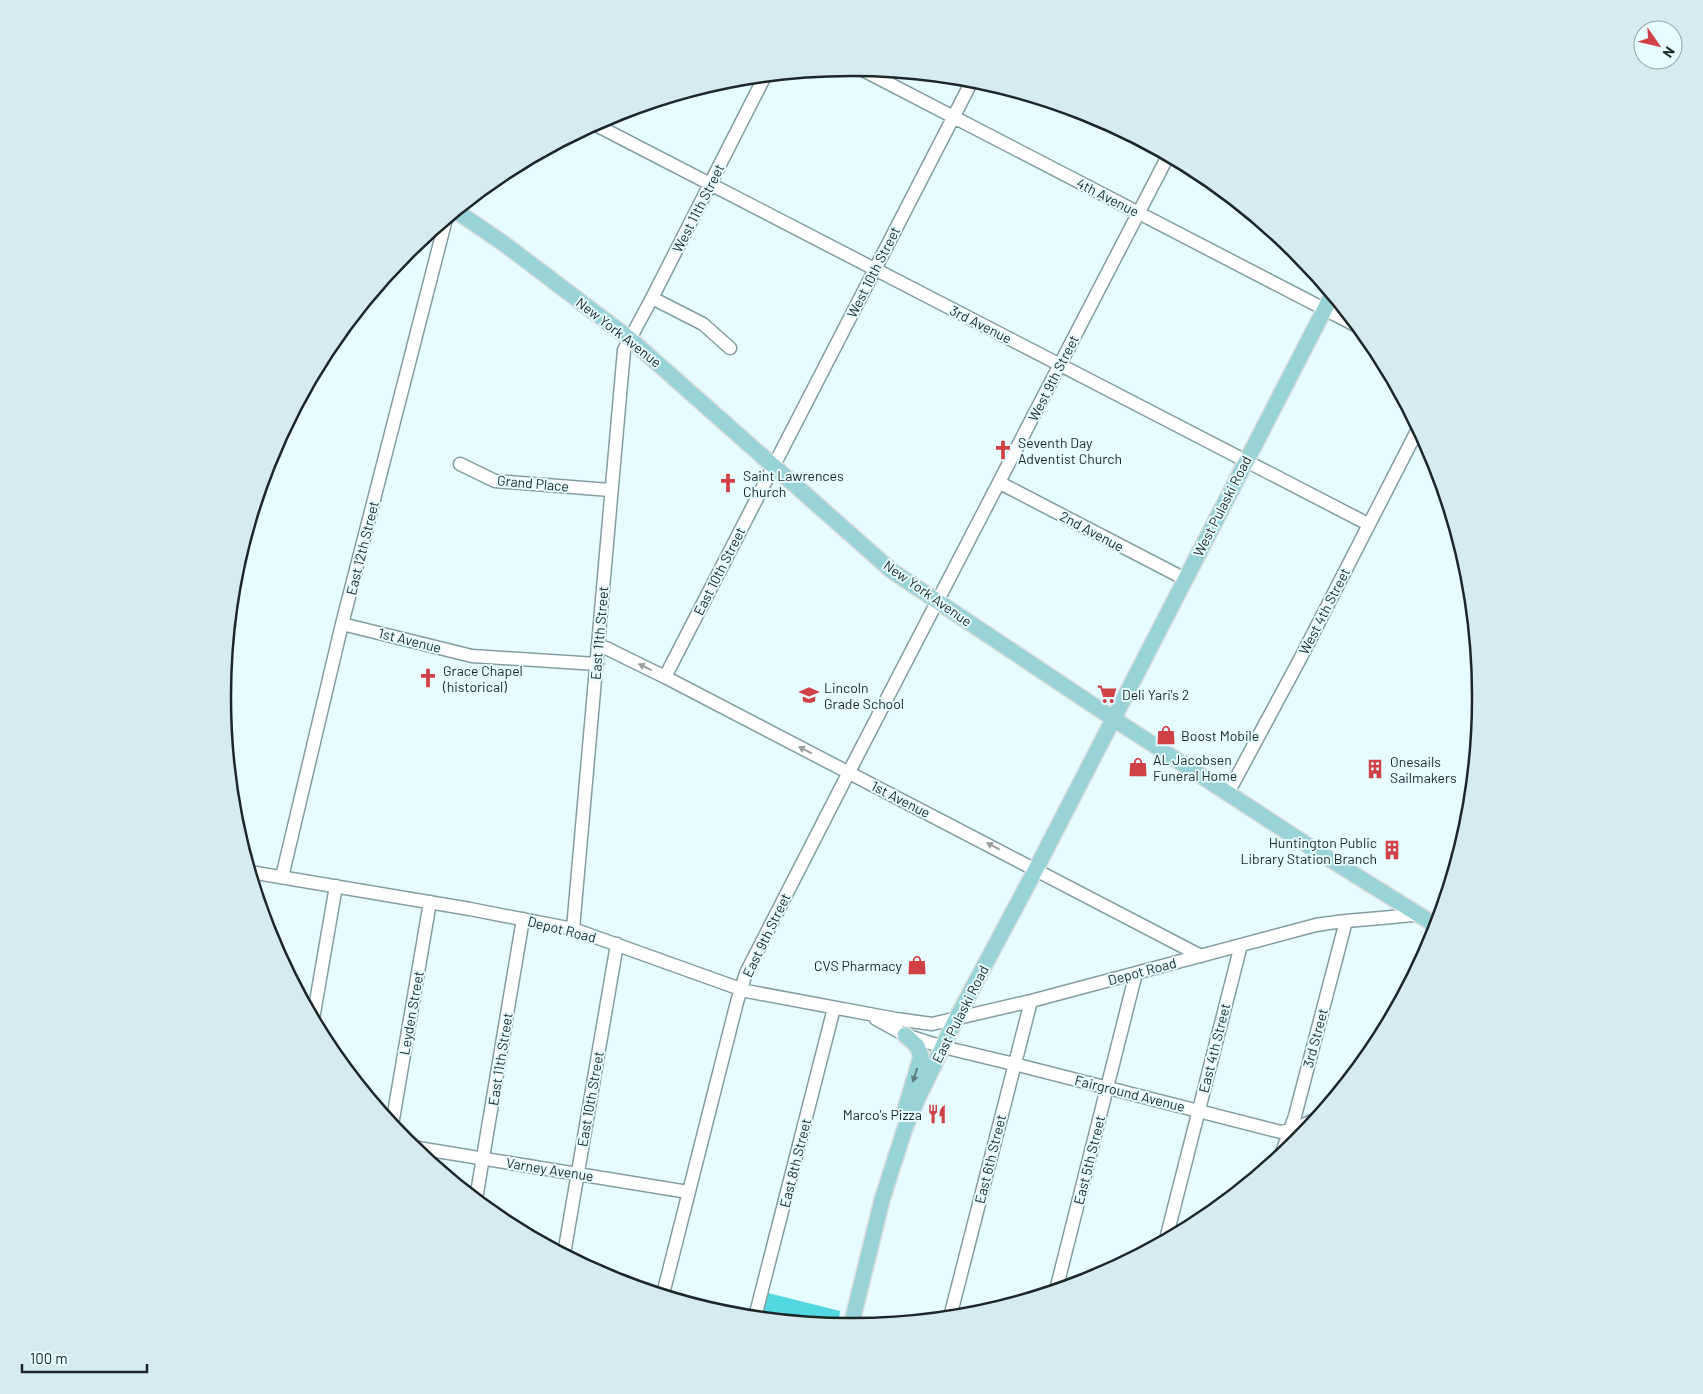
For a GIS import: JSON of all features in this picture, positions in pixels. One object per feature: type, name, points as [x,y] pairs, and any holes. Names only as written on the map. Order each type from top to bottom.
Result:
[{"type":"main road","name":"New York Avenue","points":[[462,215],[503,243],[630,339],[892,571],[1315,850],[1430,922]]},
{"type":"main road","name":"West Pulaski Road","points":[[1113,718],[1329,301]]},
{"type":"main road","name":"East Pulaski Road","points":[[853,1318],[882,1200],[908,1120],[956,1019],[1036,869],[1113,718]]},
{"type":"main road","points":[[905,1035],[917,1046],[921,1056],[905,1108],[908,1120]]},
{"type":"street","name":"4th Avenue","points":[[877,77],[1344,319]]},
{"type":"street","name":"West 11th Street","points":[[630,339],[761,83]]},
{"type":"street","name":"West 10th Street","points":[[773,465],[968,87]]},
{"type":"street","name":"3rd Avenue","points":[[603,129],[1368,524]]},
{"type":"street","name":"West 9th Street","points":[[938,601],[1165,161]]},
{"type":"street","name":"East 12th Street","points":[[282,877],[342,624],[444,229]]},
{"type":"street","points":[[652,298],[703,324],[730,348]]},
{"type":"street","name":"East 11th Street","points":[[573,929],[622,357],[630,339]]},
{"type":"street","name":"West 4th Street","points":[[1228,793],[1300,659],[1414,436]]},
{"type":"street","name":"Grand Place","points":[[460,464],[495,481],[610,490]]},
{"type":"street","name":"East 10th Street","points":[[665,677],[773,465]]},
{"type":"street","name":"2nd Avenue","points":[[1000,483],[1185,579]]},
{"type":"street","name":"East 9th Street","points":[[664,1289],[746,973],[938,601]]},
{"type":"street","name":"1st Avenue","points":[[342,624],[472,656],[597,664]]},
{"type":"street","name":"1st Avenue","points":[[598,648],[606,648],[665,677],[1201,956]]},
{"type":"street","name":"Depot Road","points":[[257,873],[430,902],[573,929],[741,989],[834,1008],[932,1024],[1031,1001],[1316,925],[1418,914]]},
{"type":"street","points":[[315,1008],[336,886]]},
{"type":"street","name":"Leyden Street","points":[[394,1115],[430,902]]},
{"type":"street","name":"East 11th Street","points":[[477,1192],[523,919]]},
{"type":"street","name":"3rd Street","points":[[1285,1140],[1291,1130],[1346,921]]},
{"type":"street","name":"East 10th Street","points":[[565,1248],[616,944]]},
{"type":"street","name":"East 4th Street","points":[[1168,1231],[1241,945]]},
{"type":"street","name":"East 5th Street","points":[[1058,1282],[1136,973]]},
{"type":"street","name":"East 6th Street","points":[[952,1309],[1031,1001]]},
{"type":"street","name":"East 8th Street","points":[[757,1310],[834,1008]]},
{"type":"street","name":"Depot Road","points":[[867,1014],[905,1035],[943,1047]]},
{"type":"street","name":"Fairground Avenue","points":[[943,1047],[1281,1132],[1299,1127]]},
{"type":"street","name":"Varney Avenue","points":[[427,1150],[688,1192]]},
{"type":"shaded area","points":[[768,1293],[840,1311],[839,1317],[764,1311]]},
{"type":"place","name":"Seventh Day Adventist Church","points":[[1003,450]]},
{"type":"place","name":"Saint Lawrences Church","points":[[728,483]]},
{"type":"place","name":"Grace Chapel (historical)","points":[[428,678]]},
{"type":"place","name":"Deli Yari's 2","points":[[1107,694]]},
{"type":"place","name":"Lincoln Grade School","points":[[809,695]]},
{"type":"place","name":"Boost Mobile","points":[[1166,735]]},
{"type":"place","name":"AL Jacobsen Funeral Home","points":[[1138,767]]},
{"type":"place","name":"Onesails Sailmakers","points":[[1375,769]]},
{"type":"place","name":"Huntington Public Library Station Branch","points":[[1392,850]]},
{"type":"place","name":"CVS Pharmacy","points":[[917,965]]},
{"type":"place","name":"Marco's Pizza","points":[[937,1114]]}]
